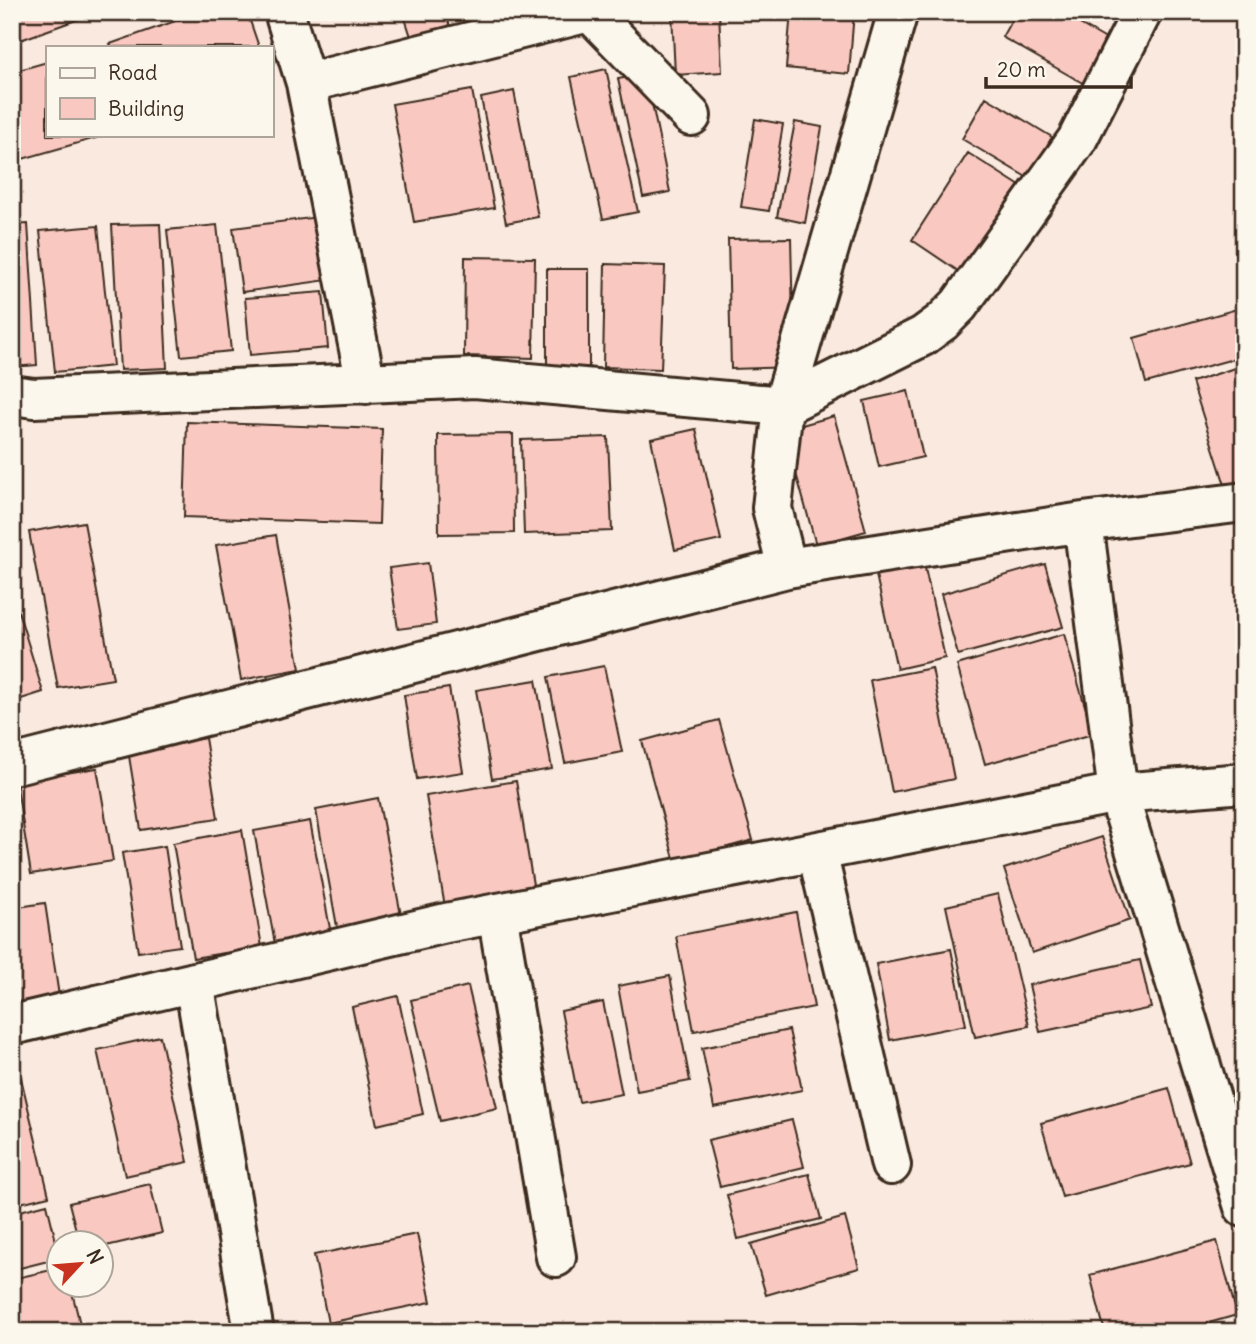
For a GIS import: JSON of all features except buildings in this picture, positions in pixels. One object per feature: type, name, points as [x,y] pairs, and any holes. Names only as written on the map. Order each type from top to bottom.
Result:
[{"type":"street","points":[[284,12],[306,83],[366,384]]},
{"type":"street","points":[[306,83],[590,12],[691,116]]},
{"type":"street","points":[[787,568],[772,508],[783,406],[898,12]]},
{"type":"street","points":[[12,395],[34,398],[475,378],[783,406],[923,336],[959,306],[1077,140],[1142,12]]},
{"type":"street","points":[[12,765],[787,568],[1083,522],[1244,502]]},
{"type":"street","points":[[1083,522],[1118,793],[1244,1207]]},
{"type":"street","points":[[12,1025],[446,923],[1118,793],[1244,783]]},
{"type":"street","points":[[817,852],[891,1165]]},
{"type":"street","points":[[497,914],[556,1257]]},
{"type":"street","points":[[194,982],[254,1332]]}]
